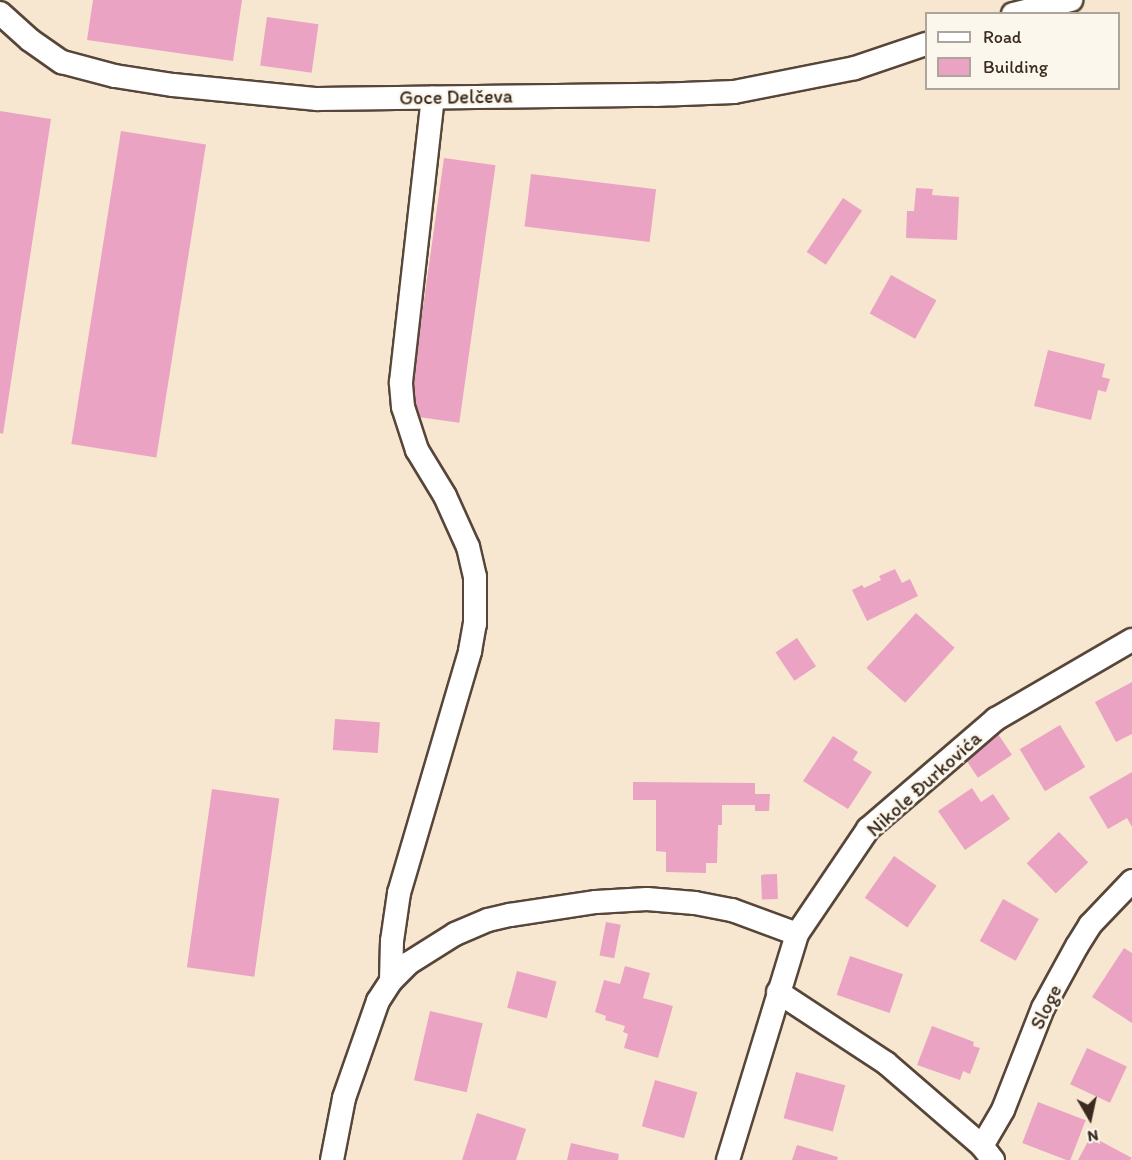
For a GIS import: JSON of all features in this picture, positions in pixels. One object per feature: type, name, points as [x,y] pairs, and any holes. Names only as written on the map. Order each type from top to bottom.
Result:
[{"type":"street","points":[[1021,12],[1071,0]]},
{"type":"street","name":"Goce Delčeva","points":[[0,13],[30,40],[62,62],[115,76],[249,94],[317,99],[655,96],[734,92],[855,68],[925,45]]},
{"type":"street","points":[[391,981],[392,941],[399,893],[470,651],[476,612],[475,576],[468,547],[450,505],[417,450],[403,407],[401,382],[433,98]]},
{"type":"street","name":"Nikole Đurkovića","points":[[728,1160],[797,934],[868,829],[996,719],[1132,640]]},
{"type":"street","name":"Sloge","points":[[987,1153],[1042,1008],[1090,925],[1132,881]]},
{"type":"street","points":[[332,1160],[344,1098],[365,1032],[378,1001],[391,981],[409,963],[430,948],[488,920],[547,908],[647,898],[732,910],[797,934]]},
{"type":"street","points":[[778,992],[886,1063],[987,1153]]},
{"type":"building","points":[[93,0],[242,0],[233,61],[87,40]]},
{"type":"building","points":[[267,17],[318,24],[312,73],[260,66]]},
{"type":"building","points":[[0,111],[51,119],[3,434],[0,433]]},
{"type":"building","points":[[121,131],[206,144],[156,458],[71,444]]},
{"type":"building","points":[[444,158],[495,165],[459,423],[408,415]]},
{"type":"building","points":[[531,174],[656,189],[650,242],[525,227]]},
{"type":"building","points":[[916,188],[933,189],[932,195],[959,197],[957,240],[906,238],[907,211],[914,211]]},
{"type":"building","points":[[843,198],[862,211],[826,265],[807,252]]},
{"type":"building","points":[[891,275],[936,300],[915,339],[870,313]]},
{"type":"building","points":[[1048,350],[1105,364],[1102,377],[1110,379],[1106,392],[1098,390],[1091,420],[1034,406]]},
{"type":"building","points":[[895,569],[902,583],[910,579],[918,596],[867,621],[852,590],[862,585],[864,588],[881,580],[879,576]]},
{"type":"building","points":[[916,613],[955,648],[905,703],[866,668]]},
{"type":"building","points":[[797,638],[816,666],[794,681],[775,653]]},
{"type":"building","points":[[1132,682],[1132,734],[1116,742],[1095,702]]},
{"type":"building","points":[[335,719],[380,722],[378,753],[333,750]]},
{"type":"building","points":[[1060,725],[1085,767],[1045,791],[1020,749]]},
{"type":"building","points":[[998,734],[1012,755],[978,778],[964,757]]},
{"type":"building","points":[[833,736],[858,752],[853,760],[872,772],[848,809],[803,781]]},
{"type":"building","points":[[1132,772],[1132,827],[1127,818],[1108,829],[1089,797]]},
{"type":"building","points":[[633,782],[755,783],[755,794],[770,794],[769,811],[755,811],[755,805],[722,805],[722,825],[718,825],[717,863],[706,863],[706,873],[666,872],[666,852],[656,851],[656,800],[633,800]]},
{"type":"building","points":[[972,788],[981,802],[993,794],[1010,819],[965,850],[938,811]]},
{"type":"building","points":[[212,789],[279,798],[254,977],[187,967]]},
{"type":"building","points":[[1059,832],[1088,862],[1056,893],[1027,863]]},
{"type":"building","points":[[894,856],[937,886],[907,928],[865,898]]},
{"type":"building","points":[[777,874],[778,899],[762,900],[761,875]]},
{"type":"building","points":[[1003,899],[1039,919],[1016,961],[980,941]]},
{"type":"building","points":[[606,922],[621,925],[614,958],[600,955]]},
{"type":"building","points":[[1124,948],[1132,953],[1132,1023],[1092,997]]},
{"type":"building","points":[[850,956],[903,974],[890,1013],[837,995]]},
{"type":"building","points":[[625,966],[650,973],[643,998],[673,1006],[658,1058],[624,1048],[628,1034],[623,1032],[625,1026],[605,1020],[606,1016],[595,1012],[604,980],[620,984]]},
{"type":"building","points":[[517,971],[557,982],[547,1018],[507,1008]]},
{"type":"building","points":[[430,1011],[483,1023],[467,1092],[414,1080]]},
{"type":"building","points":[[932,1026],[974,1042],[973,1046],[980,1048],[970,1074],[963,1071],[960,1080],[917,1065]]},
{"type":"building","points":[[1087,1048],[1127,1067],[1110,1103],[1070,1084]]},
{"type":"building","points":[[796,1072],[845,1085],[833,1132],[784,1118]]},
{"type":"building","points":[[655,1080],[697,1092],[684,1138],[642,1126]]},
{"type":"building","points":[[1038,1102],[1086,1120],[1070,1160],[1022,1143]]},
{"type":"building","points":[[477,1113],[526,1129],[516,1160],[462,1160]]},
{"type":"building","points":[[1091,1136],[1132,1158],[1130,1160],[1078,1160]]},
{"type":"building","points":[[571,1143],[619,1154],[618,1160],[567,1160]]},
{"type":"building","points":[[797,1145],[838,1157],[837,1160],[792,1160]]}]
